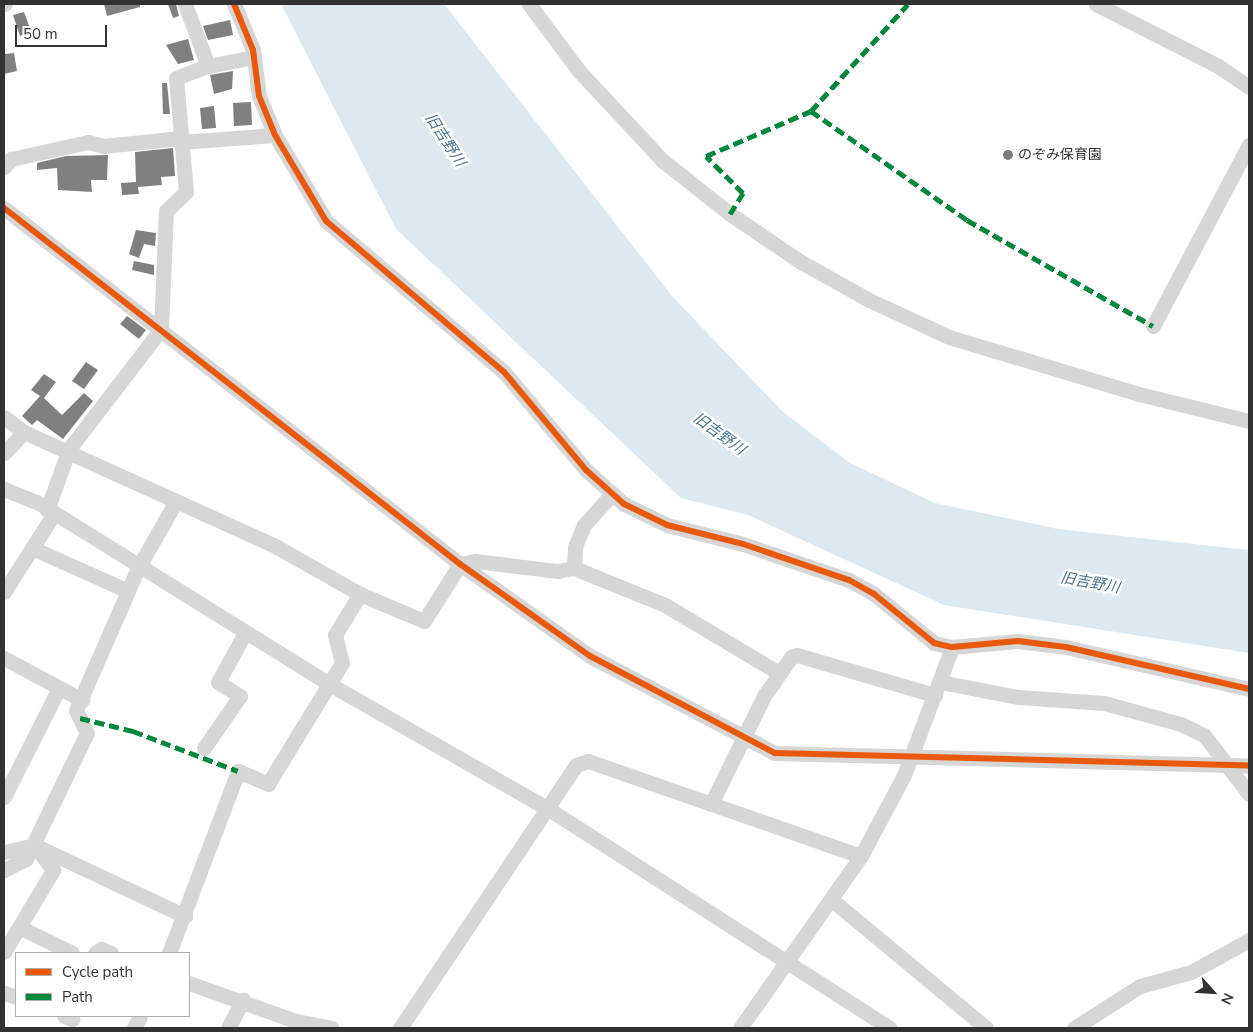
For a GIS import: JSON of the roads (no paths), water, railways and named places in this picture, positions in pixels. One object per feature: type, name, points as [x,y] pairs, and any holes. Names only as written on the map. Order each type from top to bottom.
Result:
[{"type":"street","points":[[185,4],[208,66]]},
{"type":"street","points":[[234,4],[254,57],[259,96],[275,135],[308,197],[338,234],[504,372],[612,494],[667,525],[743,544],[849,580],[874,594],[918,633],[952,646],[1018,641],[1066,647],[1249,689]]},
{"type":"street","points":[[529,4],[579,71],[663,161],[730,214],[801,262],[869,300],[949,337],[1139,394],[1249,422]]},
{"type":"street","points":[[1096,4],[1218,66],[1249,88]]},
{"type":"street","points":[[4,592],[32,548],[50,513],[69,449],[161,329],[166,211],[186,192],[176,78],[208,66],[254,57]]},
{"type":"street","points":[[4,167],[11,159],[88,142],[104,146],[275,135]]},
{"type":"street","points":[[1153,326],[1249,145]]},
{"type":"street","points":[[4,208],[460,564],[590,656],[775,753],[912,754],[1249,765]]},
{"type":"street","points":[[4,417],[24,432],[69,449],[277,547],[360,594],[424,621],[460,564],[476,560],[558,571],[574,568],[665,605],[779,673]]},
{"type":"street","points":[[4,453],[24,432]]},
{"type":"street","points":[[4,489],[50,513],[330,685],[547,808],[890,1028]]},
{"type":"street","points":[[574,568],[575,548],[584,525],[612,494]]},
{"type":"street","points":[[4,870],[26,859],[87,733],[76,710],[138,568],[176,501]]},
{"type":"street","points":[[32,548],[128,590]]},
{"type":"street","points":[[169,952],[185,916],[238,771],[268,784],[342,663],[335,635],[360,594]]},
{"type":"street","points":[[204,748],[240,696],[218,682],[245,633]]},
{"type":"street","points":[[740,1028],[832,900],[860,856],[912,754],[952,646]]},
{"type":"street","points":[[711,804],[779,673],[797,655],[937,689],[1148,713],[1204,735],[1224,764],[1249,794]]},
{"type":"street","points":[[6,664],[82,700]]},
{"type":"street","points":[[4,796],[59,688]]},
{"type":"street","points":[[400,1028],[576,765],[588,761],[860,856]]},
{"type":"street","points":[[4,952],[53,870],[34,844]]},
{"type":"street","points":[[4,852],[34,844],[185,916]]},
{"type":"street","points":[[832,900],[986,1028]]},
{"type":"street","points":[[20,928],[70,952]]},
{"type":"street","points":[[1074,1028],[1140,986],[1191,972],[1249,940]]},
{"type":"street","points":[[97,952],[101,949],[108,952]]},
{"type":"street","points":[[190,983],[243,1000],[294,1025],[331,1028]]},
{"type":"street","points":[[228,1028],[243,1000]]},
{"type":"water","name":"旧吉野川","points":[[281,4],[444,4],[672,296],[783,412],[850,463],[935,503],[1058,529],[1249,550],[1249,653],[944,605],[748,515],[681,498],[396,229]]},
{"type":"place","name":"のぞみ保育園","points":[[1008,155]]}]
